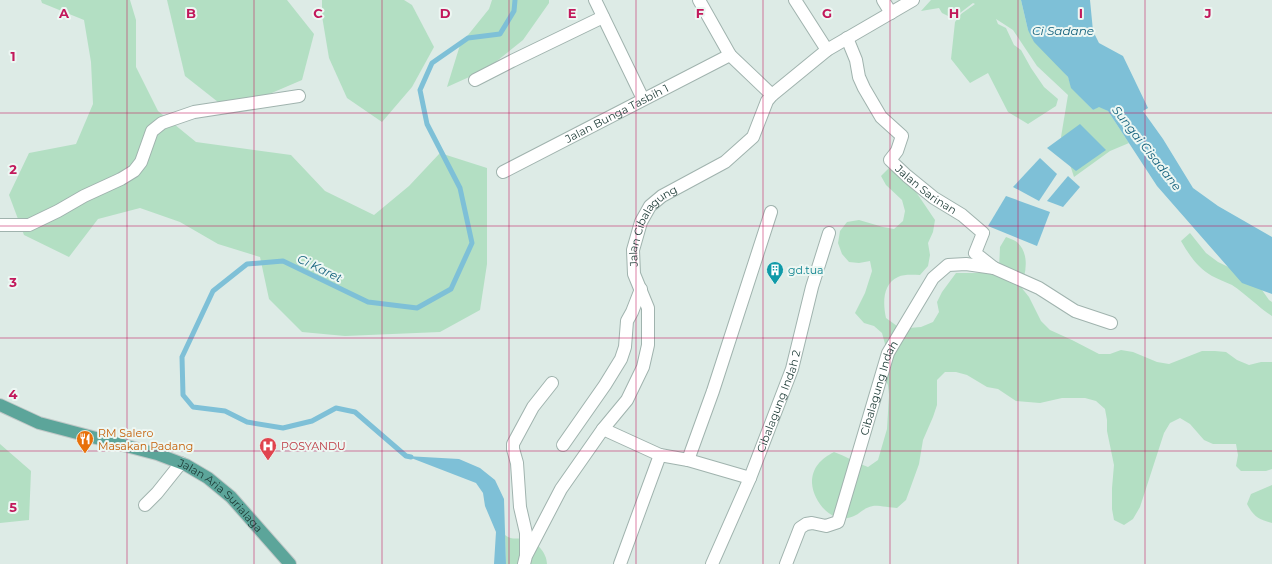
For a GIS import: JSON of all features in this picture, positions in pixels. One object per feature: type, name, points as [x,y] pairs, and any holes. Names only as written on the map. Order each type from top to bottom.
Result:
[{"type":"main road","name":"Jalan Aria Surialaga","points":[[0,405],[39,423],[158,454],[181,463],[219,486],[240,507],[290,564]]},
{"type":"street","points":[[595,0],[643,99]]},
{"type":"street","points":[[699,0],[730,55],[772,95]]},
{"type":"street","points":[[795,0],[827,50]]},
{"type":"street","points":[[883,0],[891,13]]},
{"type":"street","name":"Jalan Cibalagung","points":[[525,560],[561,489],[603,429],[626,400],[643,367],[648,345],[648,308],[634,274],[633,250],[641,222],[650,206],[662,196],[725,162],[753,137],[766,102],[772,95],[827,50],[914,0]]},
{"type":"street","points":[[475,80],[506,63],[603,17]]},
{"type":"street","name":"Jalan Sarinan","points":[[846,38],[856,60],[859,77],[864,88],[881,117],[902,136],[897,151],[890,160],[934,198],[962,215],[983,234],[975,253],[1000,270]]},
{"type":"street","name":"Jalan Bunga Tasbih 1","points":[[503,172],[730,55]]},
{"type":"street","points":[[0,225],[29,226],[134,171],[141,162],[152,131],[162,123],[194,112],[299,96]]},
{"type":"street","points":[[688,460],[713,392],[771,212]]},
{"type":"street","name":"Cibalagung Indah 2","points":[[712,564],[750,478],[792,369],[812,287],[828,234]]},
{"type":"street","name":"Cibalagung Indah","points":[[786,564],[800,528],[806,524],[826,526],[838,522],[888,353],[933,278],[948,265],[966,264],[1000,270],[1039,288],[1075,311],[1111,323]]},
{"type":"street","points":[[563,446],[606,385],[621,359],[625,347],[626,321],[632,312],[641,289]]},
{"type":"street","points":[[525,560],[526,533],[520,507],[518,468],[513,444],[533,407],[552,383]]},
{"type":"street","points":[[603,429],[660,455],[688,460],[750,478]]},
{"type":"street","points":[[620,564],[660,455]]},
{"type":"street","points":[[145,505],[181,463]]},
{"type":"green space","points":[[41,0],[130,0],[136,20],[136,67],[158,111],[196,142],[291,155],[325,191],[374,215],[409,186],[440,153],[487,168],[487,264],[480,310],[440,332],[345,336],[302,332],[269,299],[260,257],[218,244],[180,222],[140,208],[98,219],[69,257],[24,235],[9,195],[29,153],[76,144],[93,104],[91,62],[84,20],[42,3]]},
{"type":"green space","points":[[167,0],[287,0],[314,34],[302,80],[260,98],[218,102],[185,76]]},
{"type":"green space","points":[[322,0],[404,0],[412,5],[434,47],[412,87],[382,122],[347,98],[329,58],[322,16]]},
{"type":"green space","points":[[492,0],[549,0],[549,3],[523,40],[487,69],[447,87],[460,45],[489,9]]},
{"type":"green space","points":[[931,0],[1021,0],[1028,30],[1068,77],[1072,88],[1093,110],[1099,106],[1108,111],[1129,143],[1110,151],[1074,177],[1061,137],[1068,95],[1037,66],[1013,30],[996,19],[998,24],[1006,28],[1014,45],[1021,50],[1044,87],[1058,99],[1056,106],[1028,124],[1008,112],[988,73],[970,83],[951,59],[955,22],[961,14],[975,4],[973,3],[960,13],[950,17],[942,13],[939,8],[921,11]]},
{"type":"green space","points":[[889,168],[914,189],[935,220],[933,232],[928,243],[930,255],[928,266],[920,275],[900,276],[889,284],[886,289],[884,301],[886,318],[897,326],[909,328],[921,327],[933,322],[939,312],[937,302],[942,292],[956,273],[987,273],[999,269],[1000,247],[1006,237],[1009,238],[1017,242],[1024,252],[1026,264],[1021,287],[1029,297],[1041,321],[1050,330],[1099,354],[1110,354],[1121,350],[1133,352],[1157,362],[1169,364],[1202,351],[1215,351],[1226,352],[1237,360],[1249,365],[1261,362],[1272,362],[1272,469],[1266,471],[1241,471],[1236,466],[1238,455],[1236,444],[1213,444],[1204,440],[1190,424],[1180,418],[1170,423],[1164,433],[1140,507],[1133,519],[1124,525],[1114,520],[1112,509],[1112,488],[1114,465],[1107,431],[1105,409],[1096,401],[1085,398],[1062,398],[1040,403],[1016,401],[998,389],[987,387],[967,375],[956,372],[945,372],[937,380],[937,405],[923,440],[919,464],[906,500],[897,508],[873,506],[854,516],[846,518],[839,518],[832,515],[820,504],[813,490],[812,477],[818,464],[834,452],[868,467],[878,460],[887,429],[889,395],[888,385],[884,377],[885,344],[882,333],[874,326],[864,323],[855,313],[865,293],[872,271],[870,261],[859,263],[849,262],[842,254],[838,243],[840,231],[847,222],[859,220],[894,229],[903,221],[905,211],[902,200],[886,185],[881,176]]},
{"type":"green space","points":[[1190,233],[1206,253],[1218,262],[1241,273],[1262,290],[1272,302],[1272,316],[1232,285],[1212,276],[1198,265],[1181,241]]},
{"type":"green space","points":[[0,444],[31,471],[29,520],[0,523]]},
{"type":"green space","points":[[1272,485],[1272,523],[1257,517],[1247,504],[1251,494]]},
{"type":"green space","points":[[505,535],[513,538],[530,540],[541,548],[547,560],[547,564],[506,564]]},
{"type":"water","name":"Ci Sadane","points":[[1021,0],[1090,0],[1093,31],[1099,43],[1123,56],[1148,108],[1143,111],[1163,139],[1193,188],[1218,206],[1272,237],[1272,294],[1242,283],[1157,186],[1108,111],[1099,107],[1093,110],[1071,88],[1068,77],[1034,42],[1028,30]]},
{"type":"water","points":[[1080,124],[1106,150],[1076,171],[1047,148]]},
{"type":"water","points":[[1040,158],[1057,174],[1039,201],[1013,187]]},
{"type":"water","points":[[1068,176],[1080,187],[1063,207],[1047,201]]},
{"type":"water","points":[[1006,196],[1050,212],[1037,246],[988,226]]},
{"type":"water","points":[[406,456],[459,459],[480,468],[495,480],[504,499],[506,564],[494,564],[496,532],[485,506],[483,493],[476,483]]},
{"type":"waterway","name":"Ci Karet","points":[[411,457],[406,456],[355,412],[336,408],[312,421],[283,428],[247,422],[225,411],[193,407],[183,395],[182,357],[213,291],[247,264],[283,261],[368,302],[417,308],[451,289],[472,243],[460,188],[427,124],[420,90],[432,63],[468,38],[500,34],[514,11],[515,0]]},
{"type":"place","name":"gd.tua","points":[[775,285]]},
{"type":"place","name":"RM Salero Masakan Padang","points":[[85,454]]},
{"type":"place","name":"POSYANDU","points":[[268,461]]},
{"type":"water label","name":"Sungai Cisadane","points":[[1147,148]]}]
